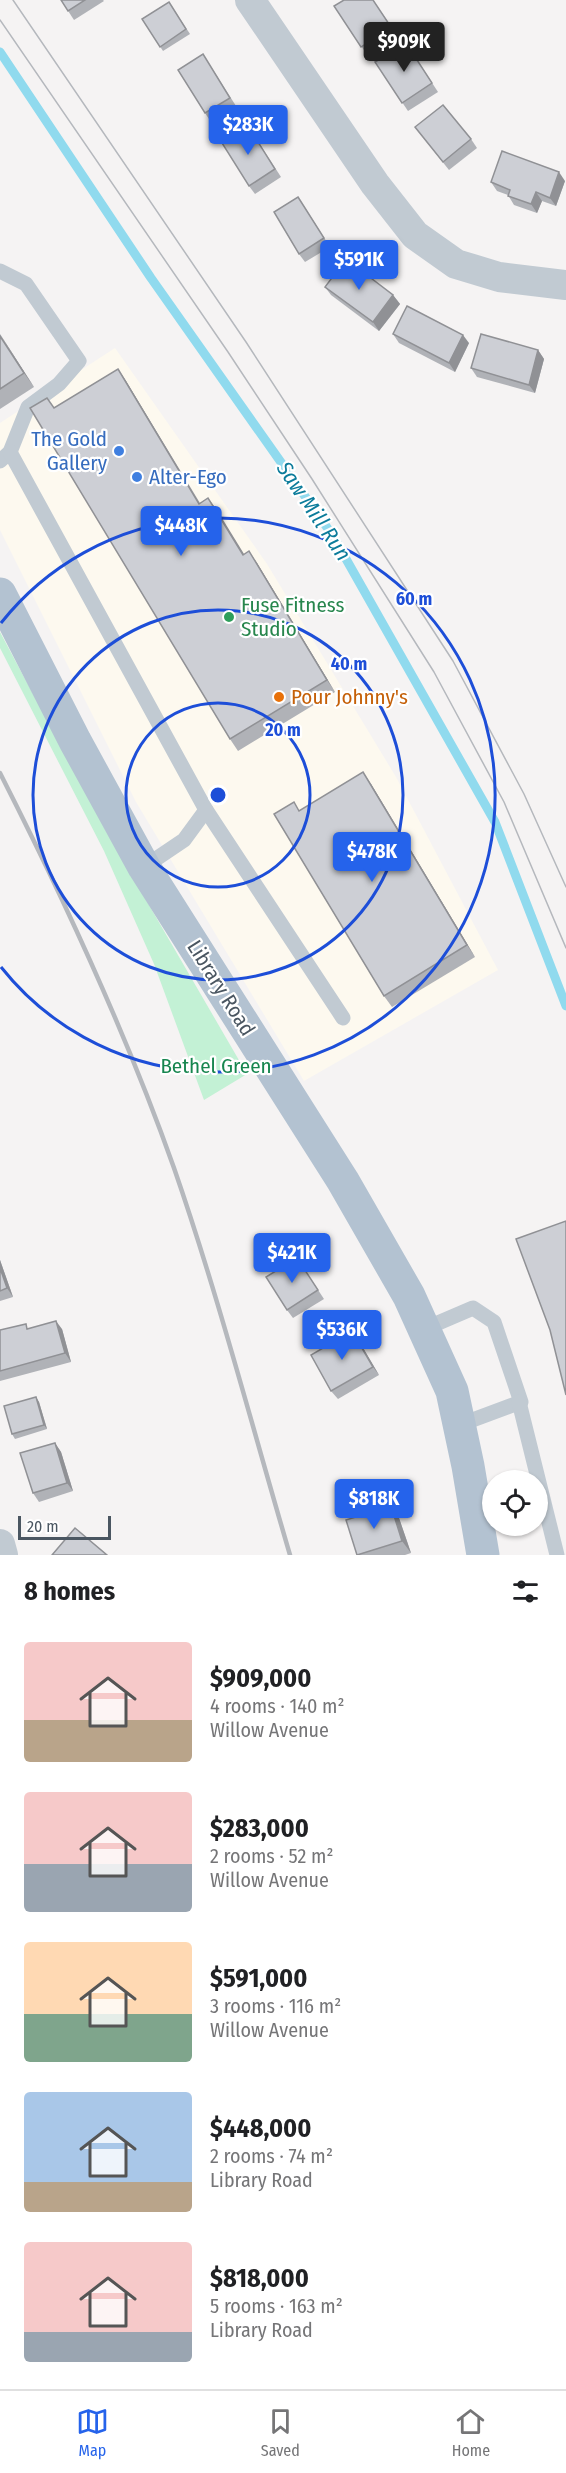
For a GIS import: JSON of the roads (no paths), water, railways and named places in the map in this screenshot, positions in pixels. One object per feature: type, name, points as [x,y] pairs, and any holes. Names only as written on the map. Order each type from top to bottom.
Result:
[{"type":"main road","name":"Library Road","points":[[0,594],[75,741],[144,867],[343,1181],[409,1296],[452,1391],[483,1555]]},
{"type":"street","points":[[250,0],[375,184],[415,235],[456,264],[499,277],[566,285]]},
{"type":"street","points":[[0,1544],[3,1555]]},
{"type":"lane","points":[[0,271],[26,284],[79,361],[59,384],[28,407],[5,457],[206,810],[343,1018]]},
{"type":"lane","points":[[144,867],[184,840],[206,810]]},
{"type":"lane","points":[[424,1329],[473,1308],[494,1322],[519,1402],[557,1555]]},
{"type":"lane","points":[[459,1425],[519,1402]]},
{"type":"waterway","name":"Saw Mill Run","points":[[0,52],[151,278],[333,536],[495,822],[566,1006]]},
{"type":"tram line","points":[[13,0],[246,342],[453,661],[524,794],[566,887]]},
{"type":"tram line","points":[[0,20],[228,352],[312,479],[434,672],[504,802],[566,948]]},
{"type":"railway","points":[[0,773],[48,870],[115,1017],[174,1168],[205,1264],[290,1555]]},
{"type":"place","name":"The Gold Gallery","points":[[119,451]]},
{"type":"place","name":"Alter-Ego","points":[[137,477]]},
{"type":"place","name":"Fuse Fitness Studio","points":[[229,617]]},
{"type":"place","name":"Pour Johnny's","points":[[279,697]]},
{"type":"park label","name":"Bethel Green","points":[[216,1066]]}]
